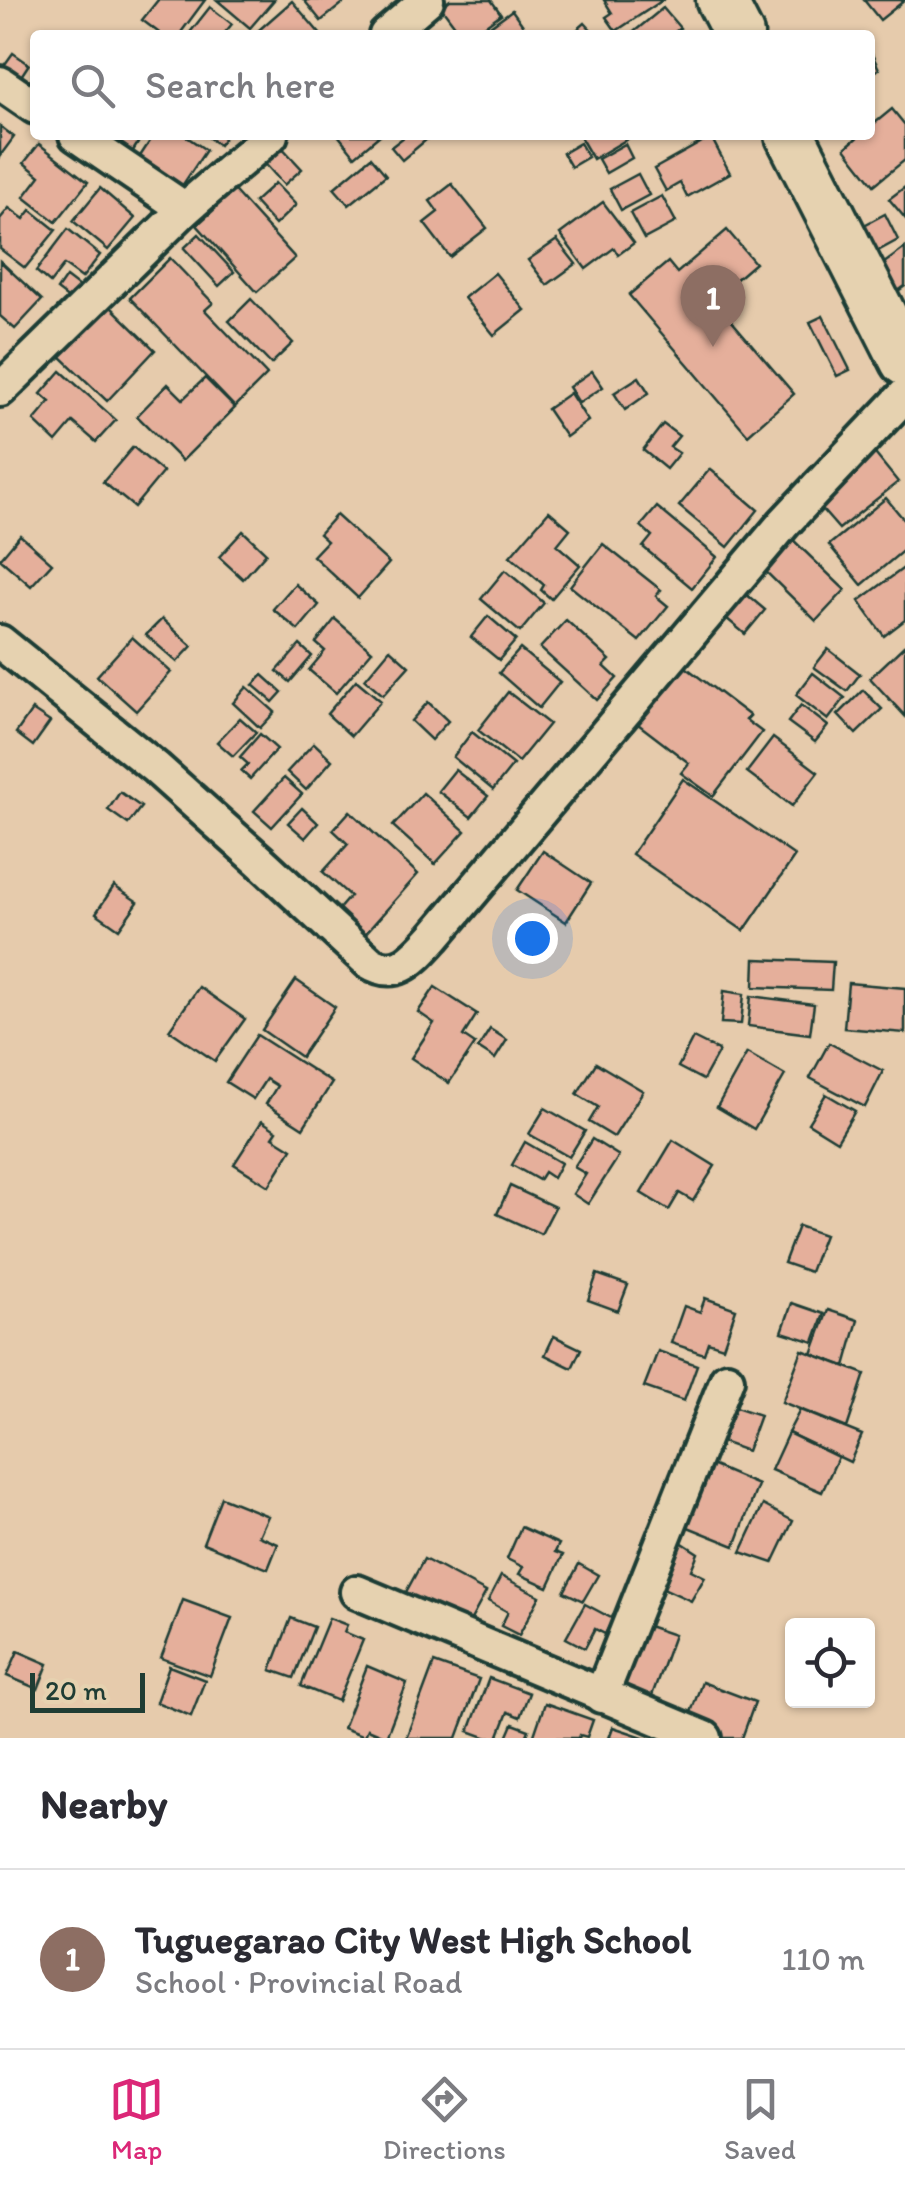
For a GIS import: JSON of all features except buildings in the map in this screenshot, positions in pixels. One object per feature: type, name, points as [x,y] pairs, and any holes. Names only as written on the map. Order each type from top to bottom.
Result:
[{"type":"main road","points":[[722,0],[737,30]]},
{"type":"main road","points":[[793,140],[905,361]]},
{"type":"street","points":[[392,30],[426,0]]},
{"type":"street","points":[[0,84],[30,104]]},
{"type":"street","points":[[83,140],[185,210]]},
{"type":"street","points":[[0,390],[185,210],[265,140]]},
{"type":"street","points":[[0,642],[171,781],[369,962],[380,969],[393,969],[410,961],[434,938],[784,523],[905,396]]},
{"type":"street","points":[[602,1696],[727,1379]]},
{"type":"street","points":[[357,1592],[705,1738]]},
{"type":"place","name":"Tuguegarao City West High School","points":[[713,347]]}]
